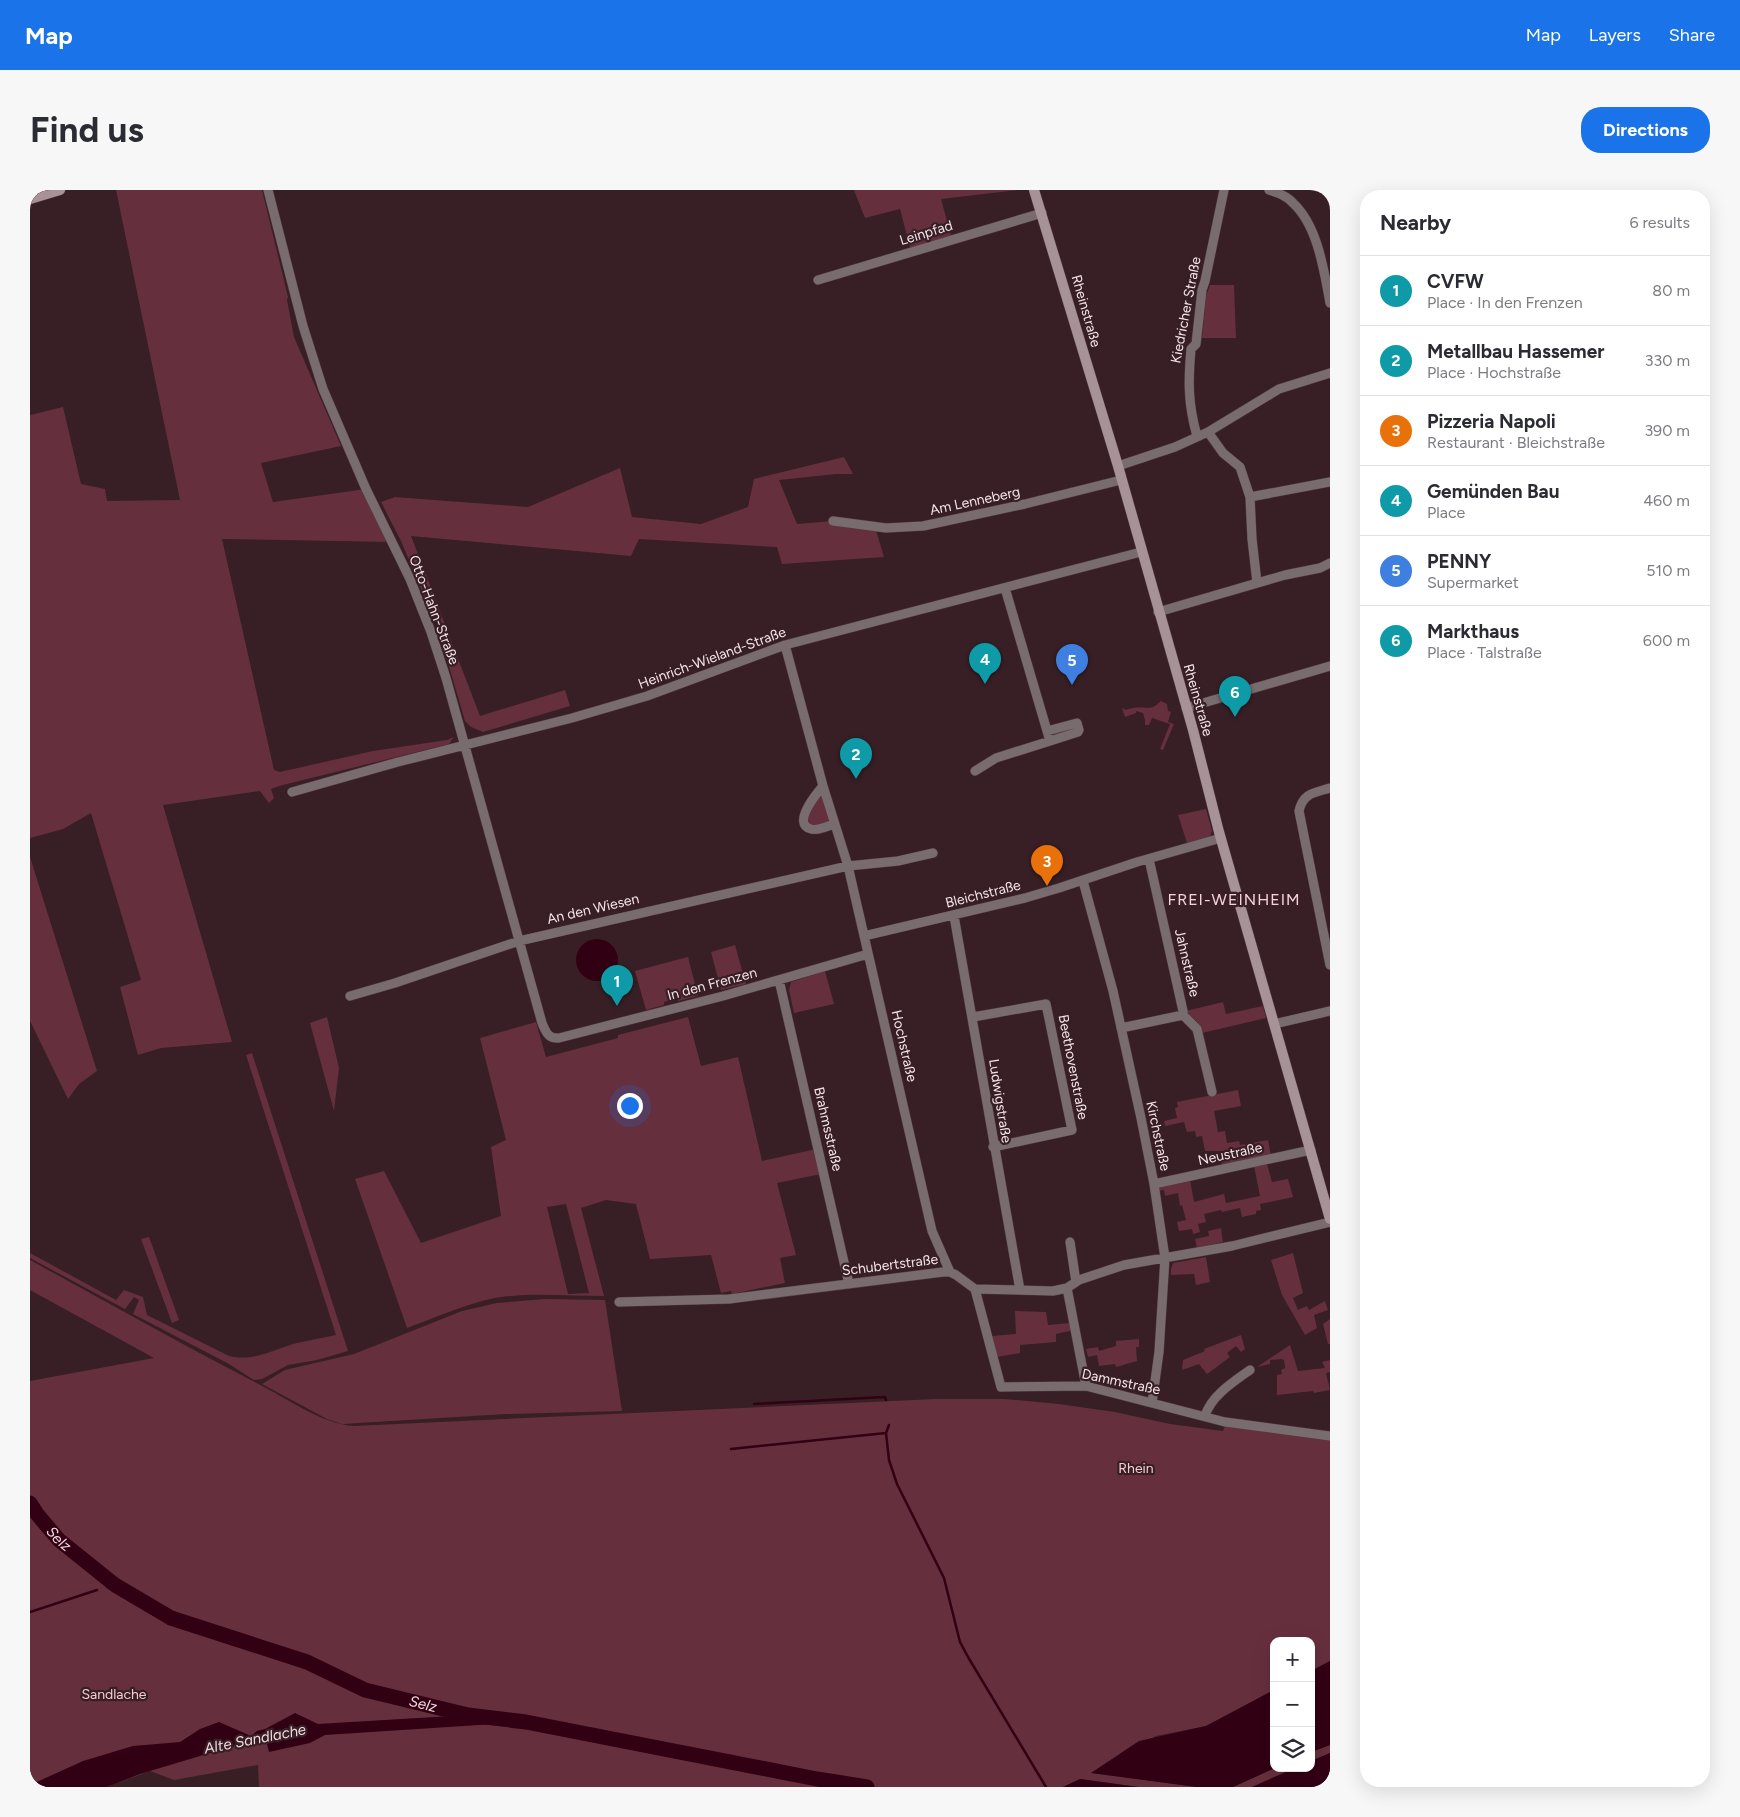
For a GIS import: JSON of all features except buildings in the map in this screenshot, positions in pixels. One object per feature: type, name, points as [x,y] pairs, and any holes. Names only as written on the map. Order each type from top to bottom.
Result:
[{"type":"street","points":[[30,199],[60,190]]},
{"type":"street","name":"Otto-Hahn-Straße","points":[[268,190],[303,326],[323,389],[366,490],[410,579],[431,632],[546,1031],[552,1038],[562,1037]]},
{"type":"street","name":"Rheinstraße","points":[[1034,190],[1118,466],[1330,1221]]},
{"type":"street","name":"Kiedricher Straße","points":[[1197,436],[1190,412],[1190,349],[1196,344],[1202,290],[1206,281],[1224,190]]},
{"type":"street","points":[[1269,190],[1292,201],[1306,220],[1319,248],[1330,303]]},
{"type":"street","name":"Leinpfad","points":[[818,280],[1042,213]]},
{"type":"street","points":[[1118,466],[1169,450],[1208,432],[1279,389],[1330,372]]},
{"type":"street","points":[[1208,432],[1223,453],[1240,468],[1250,497],[1252,539],[1258,584]]},
{"type":"street","name":"Am Lenneberg","points":[[833,521],[886,528],[922,526],[1025,504],[1121,480]]},
{"type":"street","points":[[1250,497],[1330,482]]},
{"type":"street","name":"Heinrich-Wieland-Straße","points":[[292,792],[647,696],[786,645],[1141,552]]},
{"type":"street","points":[[1158,612],[1285,575],[1320,568],[1330,563]]},
{"type":"street","points":[[1005,588],[1050,740]]},
{"type":"street","name":"Hochstraße","points":[[786,645],[823,786],[848,866],[932,1231],[950,1272]]},
{"type":"street","points":[[1186,708],[1330,666]]},
{"type":"street","points":[[975,771],[996,758],[1078,732],[1079,730],[1076,723],[1047,731]]},
{"type":"street","points":[[823,786],[807,810],[804,818],[805,823],[806,826],[813,830],[834,824]]},
{"type":"street","points":[[1330,788],[1308,795],[1302,800],[1299,811],[1330,965]]},
{"type":"street","name":"Bleichstraße","points":[[864,936],[1025,898],[1221,838]]},
{"type":"street","name":"An den Wiesen","points":[[350,996],[395,984],[519,940],[848,866],[898,861],[933,853]]},
{"type":"street","name":"Jahnstraße","points":[[1149,859],[1183,1011],[1182,1015]]},
{"type":"street","name":"Kirchstraße","points":[[1083,881],[1113,991],[1154,1184],[1165,1258],[1159,1352],[1152,1402]]},
{"type":"street","name":"Ludwigstraße","points":[[954,916],[973,1018],[993,1147],[1020,1290]]},
{"type":"street","name":"In den Frenzen","points":[[562,1037],[779,980],[868,954]]},
{"type":"street","name":"Brahmsstraße","points":[[779,980],[849,1284]]},
{"type":"street","name":"Beethovenstraße","points":[[973,1018],[1046,1004],[1072,1130],[993,1147]]},
{"type":"street","points":[[1274,1024],[1330,1011]]},
{"type":"street","name":"Jahnstraße","points":[[1121,1028],[1182,1015]]},
{"type":"street","name":"Jahnstraße","points":[[1182,1015],[1198,1029],[1212,1092]]},
{"type":"street","name":"Neustraße","points":[[1154,1184],[1311,1150]]},
{"type":"street","points":[[975,1290],[1053,1291],[1067,1288],[1076,1282],[1124,1265],[1232,1246],[1330,1221]]},
{"type":"street","points":[[1070,1242],[1076,1282]]},
{"type":"street","name":"Schubertstraße","points":[[619,1302],[729,1299],[942,1272],[950,1272],[975,1290]]},
{"type":"street","points":[[1067,1288],[1086,1386]]},
{"type":"street","name":"Dammstraße","points":[[975,1290],[1001,1386],[1086,1386],[1225,1422],[1330,1436]]},
{"type":"street","points":[[1204,1416],[1208,1406],[1229,1385],[1250,1370]]},
{"type":"green space","points":[[116,190],[262,190],[288,297],[294,337],[341,446],[261,463],[273,502],[366,489],[392,542],[222,539],[274,770],[280,772],[373,751],[447,740],[454,737],[449,744],[279,786],[271,789],[274,798],[269,803],[260,791],[163,805],[232,1042],[161,1048],[138,1055],[120,987],[141,980],[91,813],[63,829],[30,838],[30,415],[63,407],[81,484],[105,489],[107,501],[180,500]]},
{"type":"green space","points":[[854,190],[1018,190],[941,199],[952,239],[911,251],[900,209],[865,218]]},
{"type":"green space","points":[[1210,285],[1234,285],[1236,338],[1202,338],[1206,296]]},
{"type":"green space","points":[[844,457],[853,474],[779,480],[797,524],[833,521],[875,527],[884,557],[782,564],[777,547],[639,539],[631,556],[411,536],[480,716],[565,690],[570,706],[483,732],[471,727],[465,721],[435,618],[401,541],[381,502],[395,497],[528,507],[620,468],[632,517],[701,524],[748,507],[754,479]]},
{"type":"green space","points":[[1161,701],[1167,704],[1168,711],[1171,712],[1168,722],[1174,724],[1163,750],[1160,749],[1170,724],[1152,718],[1149,725],[1145,725],[1143,713],[1136,711],[1136,713],[1125,717],[1122,708],[1126,710],[1152,707]]},
{"type":"green space","points":[[823,796],[830,820],[816,826],[811,825],[808,818],[810,812],[817,798]]},
{"type":"green space","points":[[1206,809],[1212,831],[1210,837],[1187,843],[1178,815]]},
{"type":"green space","points":[[30,857],[97,1071],[79,1084],[68,1099],[30,1021]]},
{"type":"green space","points":[[735,945],[746,984],[721,990],[711,952]]},
{"type":"green space","points":[[688,957],[698,996],[678,1001],[677,998],[664,1002],[664,1005],[646,1010],[635,971]]},
{"type":"green space","points":[[825,971],[834,1004],[794,1013],[789,990],[791,982]]},
{"type":"green space","points":[[1223,1002],[1226,1014],[1263,1006],[1266,1018],[1202,1033],[1197,1022],[1186,1011]]},
{"type":"green space","points":[[327,1017],[339,1068],[334,1111],[310,1023]]},
{"type":"green space","points":[[688,1017],[701,1066],[738,1057],[762,1161],[816,1149],[821,1174],[777,1183],[796,1255],[780,1258],[785,1283],[732,1294],[731,1291],[721,1293],[711,1255],[650,1259],[636,1204],[606,1200],[581,1208],[604,1296],[536,1295],[495,1298],[462,1307],[407,1328],[355,1179],[384,1171],[421,1243],[501,1216],[491,1147],[506,1140],[480,1038],[536,1022],[546,1057],[618,1038],[618,1035]],"holes":[[[566,1204],[589,1293],[568,1294],[547,1207]]]},
{"type":"green space","points":[[252,1053],[348,1351],[317,1360],[288,1365],[262,1379],[254,1380],[229,1364],[133,1314],[139,1300],[134,1297],[125,1309],[30,1258],[30,1253],[116,1300],[124,1290],[143,1297],[147,1315],[229,1356],[255,1356],[297,1343],[336,1335],[246,1055]]},
{"type":"green space","points":[[1238,1090],[1241,1106],[1214,1111],[1218,1132],[1225,1131],[1227,1143],[1239,1141],[1240,1145],[1268,1140],[1271,1156],[1222,1165],[1220,1151],[1205,1151],[1202,1136],[1196,1137],[1195,1131],[1187,1132],[1184,1122],[1165,1126],[1164,1121],[1177,1118],[1175,1108],[1178,1107],[1177,1102]]},
{"type":"green space","points":[[1267,1164],[1272,1182],[1288,1179],[1293,1197],[1260,1204],[1261,1210],[1256,1211],[1256,1214],[1242,1217],[1240,1208],[1204,1214],[1206,1222],[1198,1224],[1200,1232],[1193,1234],[1192,1229],[1179,1231],[1177,1222],[1186,1220],[1182,1205],[1180,1206],[1178,1193],[1165,1196],[1164,1190],[1157,1191],[1157,1187],[1190,1180],[1194,1202],[1224,1194],[1226,1203],[1260,1196],[1254,1166]]},
{"type":"green space","points":[[1221,1228],[1223,1242],[1197,1248],[1195,1239],[1209,1236],[1208,1231]]},
{"type":"green space","points":[[149,1237],[179,1320],[172,1323],[141,1239]]},
{"type":"green space","points":[[1293,1253],[1303,1293],[1293,1298],[1298,1310],[1307,1306],[1309,1310],[1325,1301],[1328,1310],[1314,1315],[1317,1328],[1305,1335],[1282,1295],[1271,1260]]},
{"type":"green space","points":[[1206,1257],[1210,1282],[1196,1285],[1194,1274],[1171,1275],[1173,1263]]},
{"type":"green space","points":[[30,1260],[308,1411],[331,1421],[354,1426],[936,1399],[1004,1399],[1115,1412],[1170,1424],[1223,1431],[1225,1426],[1330,1440],[1330,1661],[1315,1669],[1315,1637],[1270,1637],[1270,1692],[1206,1726],[1156,1736],[1092,1773],[1197,1787],[1138,1787],[1080,1779],[1063,1787],[259,1787],[258,1765],[174,1780],[150,1771],[107,1787],[30,1787],[30,1381],[154,1358],[30,1290]]},
{"type":"green space","points":[[545,1299],[605,1300],[622,1411],[506,1414],[342,1424],[327,1419],[262,1384],[285,1370],[354,1354],[462,1311],[497,1303]]},
{"type":"green space","points":[[1015,1311],[1046,1312],[1048,1325],[1070,1323],[1070,1331],[1056,1334],[1056,1342],[1020,1345],[1020,1353],[997,1357],[991,1336],[1016,1334]]},
{"type":"green space","points":[[1330,1319],[1330,1344],[1328,1344],[1323,1324]]},
{"type":"green space","points":[[1241,1335],[1245,1349],[1241,1352],[1236,1346],[1227,1353],[1230,1357],[1207,1374],[1199,1364],[1182,1370],[1183,1360],[1205,1351],[1204,1349]]},
{"type":"green space","points":[[1139,1339],[1139,1347],[1136,1347],[1137,1361],[1116,1367],[1115,1364],[1099,1366],[1097,1355],[1088,1357],[1086,1349],[1098,1347],[1099,1351],[1116,1346],[1116,1341]]},
{"type":"green space","points":[[1290,1345],[1298,1371],[1325,1368],[1322,1362],[1330,1360],[1330,1372],[1326,1373],[1330,1390],[1277,1395],[1277,1375],[1282,1374],[1281,1370],[1285,1368],[1284,1360],[1270,1360],[1270,1364],[1257,1367]]},
{"type":"green space","points":[[1330,1745],[1330,1753],[1315,1759],[1315,1751]]},
{"type":"green space","points":[[1270,1770],[1270,1772],[1286,1772],[1252,1787],[1233,1787]]},
{"type":"water","points":[[597,939],[612,945],[618,960],[612,975],[597,981],[582,975],[576,960],[582,945]]},
{"type":"water","points":[[1330,1661],[1330,1745],[1315,1751],[1315,1682],[1315,1669]]},
{"type":"water","points":[[1270,1692],[1270,1770],[1233,1787],[1197,1787],[1091,1773],[1139,1741],[1206,1726]]},
{"type":"water","name":"Alte Sandlache","points":[[295,1713],[318,1724],[468,1715],[526,1722],[325,1735],[310,1743],[269,1752],[266,1740],[230,1747],[140,1774],[107,1787],[30,1787],[30,1785],[83,1761],[133,1746],[180,1742],[200,1729],[219,1722],[251,1736],[257,1731],[265,1729]]},
{"type":"water","points":[[1330,1753],[1330,1787],[1252,1787],[1286,1772],[1315,1772],[1315,1759]]},
{"type":"water","points":[[1080,1779],[1138,1787],[1063,1787]]},
{"type":"waterway","points":[[754,1404],[885,1397],[886,1400]]},
{"type":"waterway","points":[[886,1433],[889,1425]]},
{"type":"waterway","points":[[731,1449],[886,1433],[889,1460],[897,1484],[944,1578],[960,1642],[1046,1787]]},
{"type":"waterway","name":"Selz","points":[[30,1503],[59,1540],[115,1585],[171,1618],[307,1662],[365,1690],[468,1715],[526,1722],[817,1779],[867,1787]]},
{"type":"waterway","name":"Selz","points":[[107,1587],[115,1585]]},
{"type":"waterway","points":[[30,1612],[97,1590]]},
{"type":"place","name":"Gemünden Bau","points":[[985,684]]},
{"type":"place","name":"PENNY","points":[[1072,685]]},
{"type":"place","name":"Markthaus","points":[[1235,717]]},
{"type":"place","name":"Metallbau Hassemer","points":[[856,779]]},
{"type":"place","name":"Pizzeria Napoli","points":[[1047,886]]},
{"type":"place","name":"CVFW","points":[[617,1006]]},
{"type":"district","name":"FREI-WEINHEIM","points":[[1234,899]]},
{"type":"park label","name":"Rhein","points":[[1136,1468]]},
{"type":"park label","name":"Sandlache","points":[[114,1694]]}]
